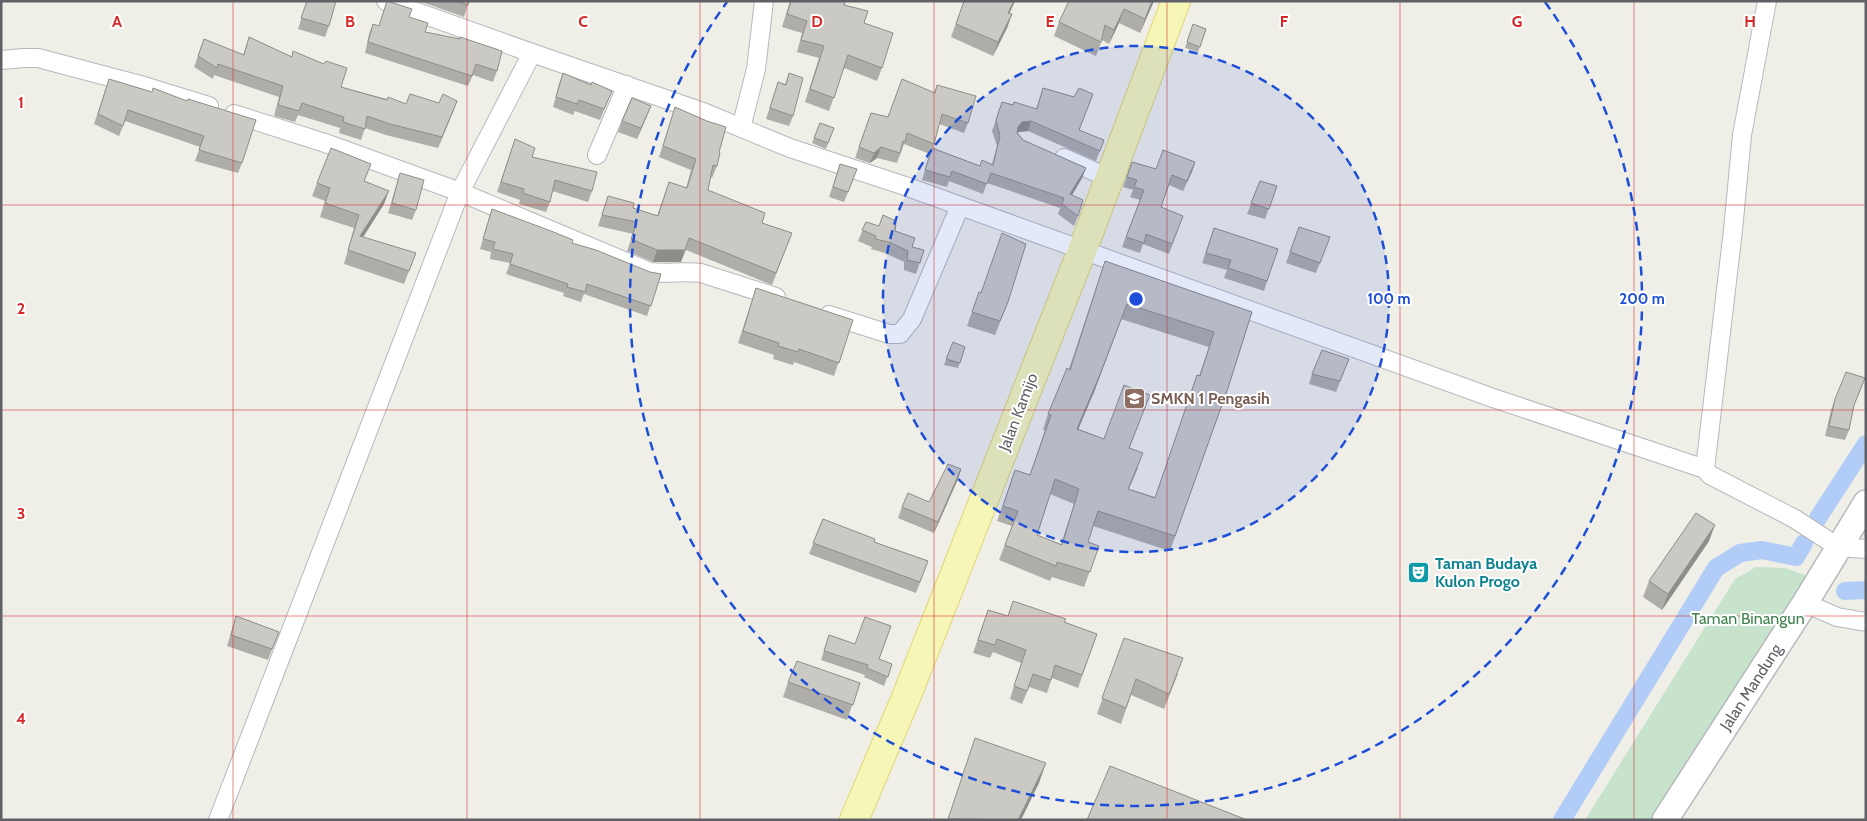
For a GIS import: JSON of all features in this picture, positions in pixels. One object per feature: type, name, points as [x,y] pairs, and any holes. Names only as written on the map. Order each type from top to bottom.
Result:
[{"type":"main road","name":"Jalan Kamijo","points":[[854,820],[907,695],[1082,250],[1176,1]]},
{"type":"main road","name":"Jalan Mandung","points":[[1665,820],[1806,603],[1866,503]]},
{"type":"street","points":[[386,1],[703,112],[790,148],[905,186],[1493,398],[1705,469],[1710,476],[1795,519],[1838,547],[1866,549]]},
{"type":"street","points":[[741,128],[756,69],[764,1]]},
{"type":"street","points":[[1705,469],[1734,230],[1742,135],[1767,1]]},
{"type":"street","points":[[218,820],[460,192],[532,53]]},
{"type":"street","points":[[1,60],[38,58],[144,86],[325,143],[460,192],[650,272],[666,274],[688,271],[701,273],[790,302]]},
{"type":"street","points":[[597,155],[627,85]]},
{"type":"street","points":[[1049,152],[1109,178]]},
{"type":"street","points":[[817,311],[889,334],[900,334],[912,319],[960,206]]},
{"type":"street","points":[[1806,603],[1837,617],[1866,622]]},
{"type":"green space","name":"Taman Binangun","points":[[1756,567],[1785,568],[1811,577],[1658,820],[1585,820],[1735,579]]},
{"type":"building","points":[[307,1],[336,1],[329,26],[301,18]]},
{"type":"building","points":[[387,1],[412,9],[409,17],[428,23],[425,32],[460,39],[460,37],[502,51],[497,71],[476,64],[472,76],[368,42],[373,24],[379,26]]},
{"type":"building","points":[[456,1],[469,1],[468,5]]},
{"type":"building","points":[[791,1],[845,1],[844,5],[868,11],[864,23],[893,33],[882,68],[848,55],[834,98],[810,89],[824,46],[801,40],[807,21],[787,14]]},
{"type":"building","points":[[964,1],[1014,1],[1008,13],[1012,14],[998,42],[956,24]]},
{"type":"building","points":[[1069,1],[1152,1],[1145,19],[1124,9],[1114,30],[1105,25],[1101,42],[1059,22]]},
{"type":"building","points":[[1193,24],[1206,29],[1200,47],[1187,42]]},
{"type":"building","points":[[249,37],[292,57],[293,51],[324,64],[326,61],[347,68],[341,87],[387,100],[388,97],[406,104],[410,94],[439,103],[443,94],[457,101],[442,137],[390,124],[367,116],[365,129],[343,122],[344,117],[302,103],[299,111],[278,105],[283,86],[218,64],[217,68],[198,56],[204,39],[244,55]]},
{"type":"building","points":[[563,73],[591,85],[592,82],[612,91],[604,109],[579,100],[577,104],[556,97]]},
{"type":"building","points":[[789,73],[803,78],[793,116],[770,108],[778,82],[786,85]]},
{"type":"building","points":[[109,79],[152,92],[153,88],[187,101],[188,99],[256,120],[242,163],[199,150],[204,136],[128,110],[123,126],[98,114]]},
{"type":"building","points":[[902,79],[935,93],[937,85],[976,96],[968,123],[942,114],[934,144],[907,133],[900,153],[881,147],[874,153],[859,147],[871,113],[888,117]]},
{"type":"building","points":[[1043,88],[1074,97],[1079,88],[1093,94],[1079,130],[1104,140],[1100,151],[1031,121],[1022,122],[1018,127],[1017,133],[1023,140],[1086,168],[1070,194],[1083,200],[1078,216],[1062,204],[1064,198],[991,173],[987,184],[952,171],[950,177],[925,170],[932,148],[980,166],[982,160],[993,165],[1000,136],[996,120],[1002,102],[1013,105],[1014,102],[1037,109]]},
{"type":"building","points":[[632,98],[651,106],[641,128],[622,121]]},
{"type":"building","points":[[675,107],[726,127],[717,166],[713,165],[708,190],[765,213],[762,223],[792,233],[776,273],[689,238],[685,250],[657,250],[631,239],[637,222],[602,215],[608,196],[634,203],[633,208],[658,216],[669,182],[687,188],[696,159],[663,146]]},
{"type":"building","points":[[820,123],[834,128],[828,143],[814,138]]},
{"type":"building","points":[[515,139],[535,148],[532,157],[597,172],[592,191],[555,180],[550,202],[523,193],[524,189],[501,182]]},
{"type":"building","points":[[331,148],[371,164],[364,181],[389,191],[360,236],[416,253],[409,271],[348,250],[359,215],[325,203],[330,188],[317,183]]},
{"type":"building","points":[[1163,150],[1195,162],[1187,181],[1172,175],[1161,207],[1183,216],[1172,244],[1146,234],[1144,243],[1126,237],[1144,190],[1134,187],[1137,180],[1127,177],[1132,162],[1156,169]]},
{"type":"building","points":[[840,164],[857,169],[848,192],[833,187]]},
{"type":"building","points":[[400,173],[424,180],[416,210],[392,203]]},
{"type":"building","points":[[1260,181],[1277,186],[1269,209],[1251,203]]},
{"type":"building","points":[[492,209],[573,240],[572,243],[596,250],[650,272],[661,274],[651,306],[587,284],[585,292],[567,287],[568,284],[510,264],[513,254],[493,249],[495,242],[483,239]]},
{"type":"building","points":[[883,215],[896,221],[895,231],[915,238],[912,247],[924,250],[920,263],[907,260],[908,251],[889,242],[875,239],[876,236],[862,230],[866,222],[879,226]]},
{"type":"building","points":[[1299,227],[1330,237],[1320,263],[1290,252]]},
{"type":"building","points":[[1214,228],[1278,249],[1267,281],[1228,268],[1231,260],[1206,253]]},
{"type":"building","points":[[1002,233],[1026,244],[1008,302],[1000,321],[972,312],[979,292],[981,293]]},
{"type":"building","points":[[1105,261],[1252,312],[1228,388],[1175,536],[1098,511],[1088,542],[1099,546],[1090,572],[1057,562],[1056,566],[1005,545],[1018,511],[1003,506],[1015,470],[1030,475],[1051,415],[1048,414],[1067,368],[1070,370]],"holes":[[[1127,304],[1214,332],[1200,376],[1197,375],[1155,498],[1128,489],[1143,453],[1129,448],[1150,395],[1124,385],[1104,439],[1077,429]],[[1055,479],[1079,489],[1062,545],[1037,535]]]},
{"type":"building","points":[[756,288],[853,320],[839,363],[799,349],[798,352],[778,346],[779,343],[743,331]]},
{"type":"building","points":[[953,342],[965,347],[960,363],[946,359]]},
{"type":"building","points":[[1322,350],[1349,359],[1340,381],[1312,374]]},
{"type":"building","points":[[1846,372],[1865,378],[1854,405],[1849,430],[1829,426],[1835,399]]},
{"type":"building","points":[[948,464],[961,469],[938,522],[902,507],[908,493],[929,502]]},
{"type":"building","points":[[1696,513],[1715,525],[1668,594],[1649,581]]},
{"type":"building","points":[[823,519],[875,539],[874,542],[928,561],[920,582],[813,543]]},
{"type":"building","points":[[1013,601],[1066,619],[1064,622],[1097,634],[1082,675],[1055,665],[1051,680],[1033,674],[1027,691],[1014,686],[1026,650],[997,639],[995,645],[978,640],[988,610],[1008,616]]},
{"type":"building","points":[[236,616],[279,632],[272,649],[231,635]]},
{"type":"building","points":[[865,617],[891,626],[879,659],[892,664],[888,677],[867,668],[868,665],[824,651],[829,635],[855,644]]},
{"type":"building","points":[[1124,638],[1183,658],[1169,694],[1136,679],[1126,708],[1102,698]]},
{"type":"building","points":[[797,661],[860,683],[853,705],[788,682]]},
{"type":"building","points":[[975,738],[1046,763],[1018,820],[948,819]]},
{"type":"building","points":[[1110,766],[1247,820],[1087,820]]},
{"type":"waterway","points":[[1818,518],[1866,444]]},
{"type":"waterway","points":[[1562,820],[1716,568],[1740,553],[1762,550],[1796,557],[1804,543]]},
{"type":"waterway","points":[[1845,591],[1866,590]]},
{"type":"place","name":"SMKN 1 Pengasih","points":[[1135,398]]},
{"type":"place","name":"Taman Budaya Kulon Progo","points":[[1419,572]]}]
